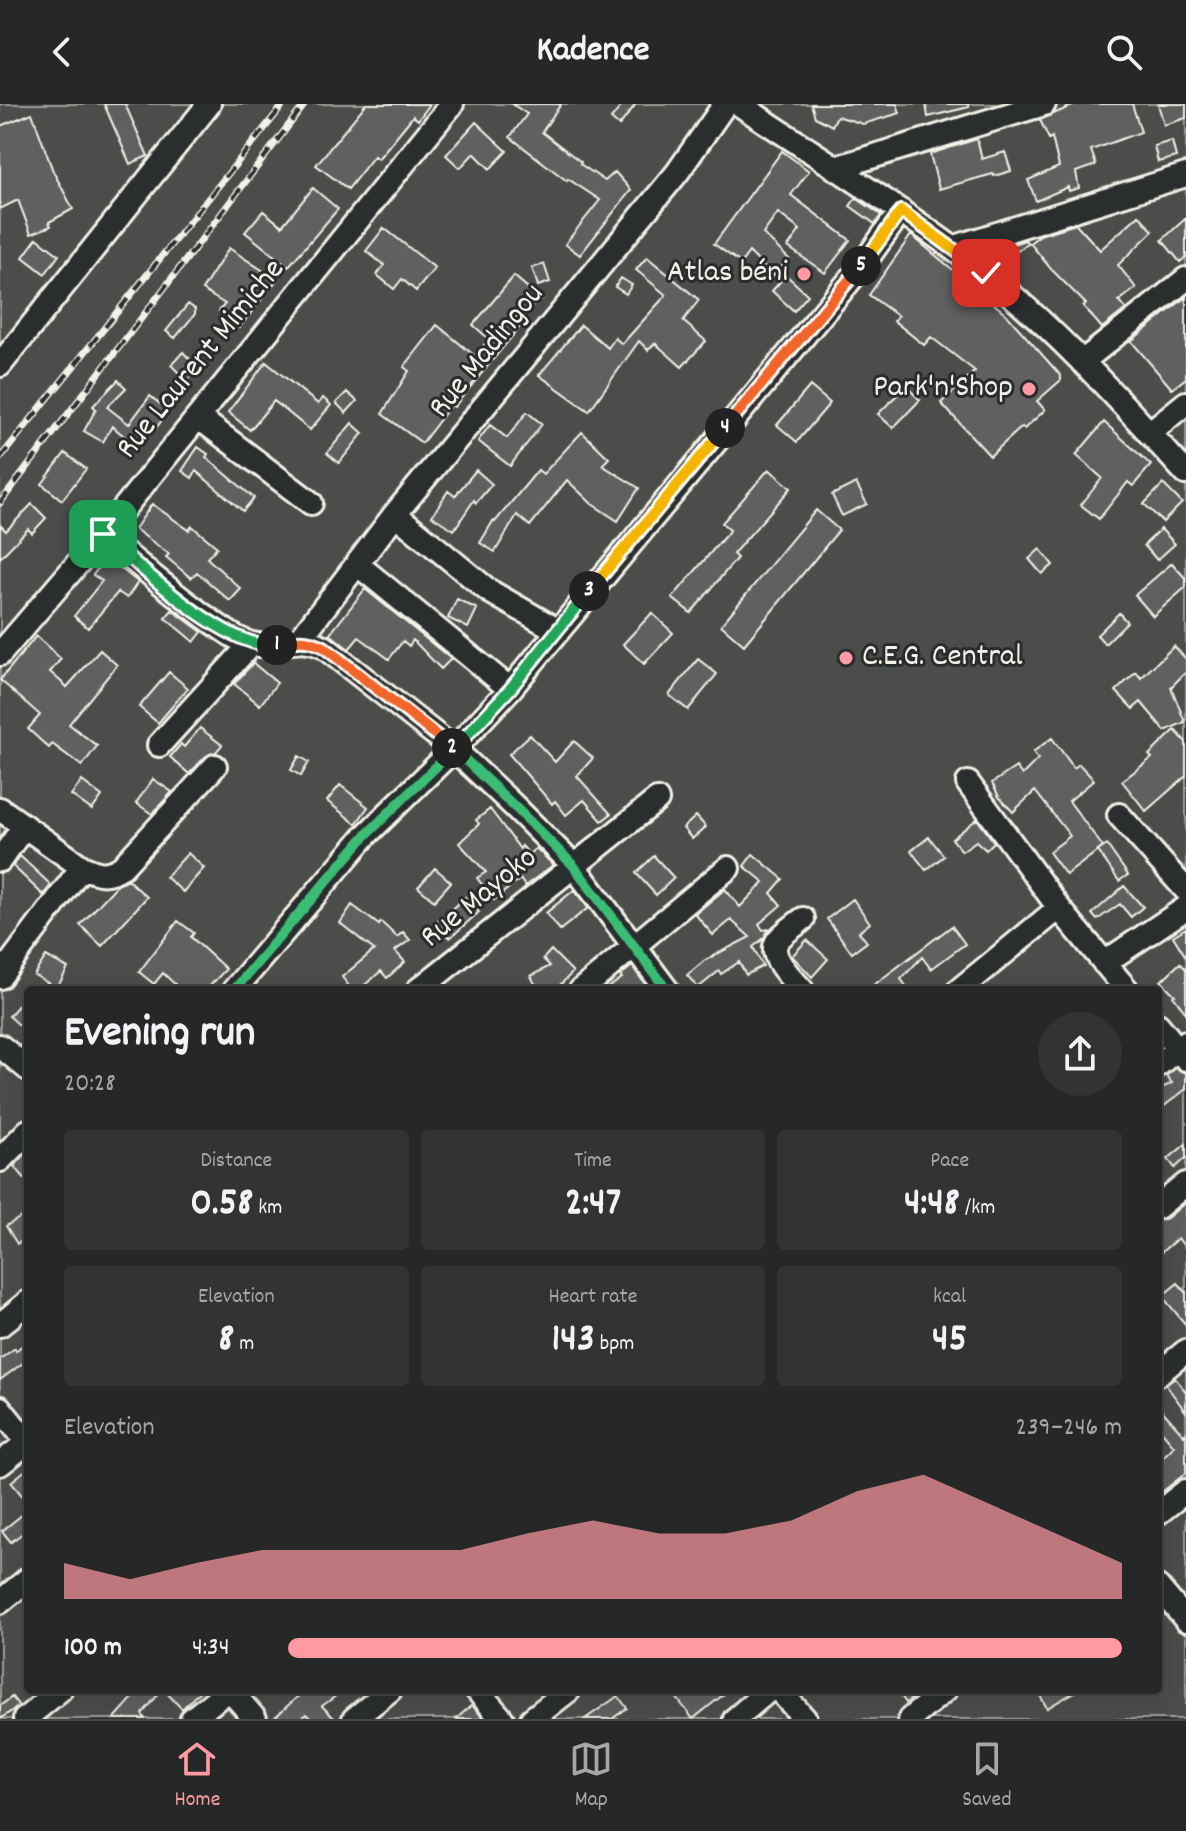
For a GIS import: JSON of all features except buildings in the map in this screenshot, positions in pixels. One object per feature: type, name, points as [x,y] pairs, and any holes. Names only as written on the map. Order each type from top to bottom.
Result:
[{"type":"street","points":[[0,365],[209,104]]},
{"type":"street","name":"Rue Laurent Mimiche","points":[[0,654],[103,534],[452,104]]},
{"type":"street","name":"Rue Madingou","points":[[300,639],[395,514],[677,173],[725,104]]},
{"type":"street","points":[[739,104],[901,211],[986,273],[1082,362],[1186,473]]},
{"type":"street","points":[[835,168],[1044,104]]},
{"type":"street","points":[[952,248],[1186,175]]},
{"type":"street","points":[[237,986],[365,836],[510,689],[861,267],[901,211]]},
{"type":"street","points":[[1082,362],[1186,279]]},
{"type":"street","points":[[1149,433],[1186,403]]},
{"type":"street","points":[[198,417],[311,503]]},
{"type":"street","points":[[395,514],[489,591],[557,630]]},
{"type":"street","points":[[103,534],[155,580],[230,635],[251,644],[273,646],[300,639],[311,640],[454,749],[573,865],[664,986]]},
{"type":"street","points":[[357,564],[510,689]]},
{"type":"street","points":[[159,745],[251,644]]},
{"type":"street","points":[[0,809],[82,867],[98,874],[110,874],[122,867],[215,766]]},
{"type":"street","points":[[968,783],[1059,908],[1124,986]]},
{"type":"street","name":"Rue Mayoko","points":[[423,986],[657,800]]},
{"type":"street","points":[[1119,815],[1186,890]]},
{"type":"street","points":[[0,860],[23,828]]},
{"type":"street","points":[[0,977],[82,867]]},
{"type":"street","points":[[586,986],[728,868]]},
{"type":"street","points":[[964,986],[1059,908]]},
{"type":"street","points":[[1104,963],[1186,908]]},
{"type":"street","points":[[799,986],[776,955],[775,947],[778,940],[803,919]]},
{"type":"street","points":[[1162,1029],[1183,1049],[1162,1062]]},
{"type":"street","points":[[0,1046],[24,1066]]},
{"type":"street","points":[[0,1160],[24,1135]]},
{"type":"street","points":[[1162,1204],[1186,1184]]},
{"type":"street","points":[[0,1325],[24,1305]]},
{"type":"street","points":[[1162,1371],[1186,1351]]},
{"type":"street","points":[[0,1408],[24,1437]]},
{"type":"street","points":[[0,1464],[24,1445]]},
{"type":"street","points":[[1162,1510],[1186,1491]]},
{"type":"street","points":[[0,1602],[24,1582]]},
{"type":"street","points":[[1162,1592],[1186,1620]]},
{"type":"street","points":[[25,1719],[55,1694]]},
{"type":"street","points":[[192,1719],[224,1694]]},
{"type":"street","points":[[233,1694],[255,1719]]},
{"type":"street","points":[[354,1719],[385,1694]]},
{"type":"street","points":[[480,1694],[502,1719]]},
{"type":"street","points":[[532,1719],[564,1694]]},
{"type":"street","points":[[735,1719],[764,1694]]},
{"type":"street","points":[[783,1694],[805,1719]]},
{"type":"street","points":[[910,1719],[940,1694]]},
{"type":"shaded area","points":[[0,104],[1186,104],[1186,1719],[0,1719]]},
{"type":"railway","points":[[0,458],[284,104]]},
{"type":"railway","points":[[0,503],[305,104]]},
{"type":"cycle path","points":[[237,986],[365,836],[510,689],[861,267],[901,211]]},
{"type":"cycle path","points":[[103,534],[178,596],[239,639],[262,645],[305,641],[324,647],[454,749],[573,865],[664,986]]},
{"type":"place","name":"Atlas béni","points":[[804,274]]},
{"type":"place","name":"Park'n'Shop","points":[[1029,389]]},
{"type":"place","name":"C.E.G. Central","points":[[846,658]]},
{"type":"route","points":[[103,534],[155,580],[230,635],[251,644],[273,646],[300,639],[311,640],[454,749],[510,689],[861,267],[901,211],[986,273]]}]
